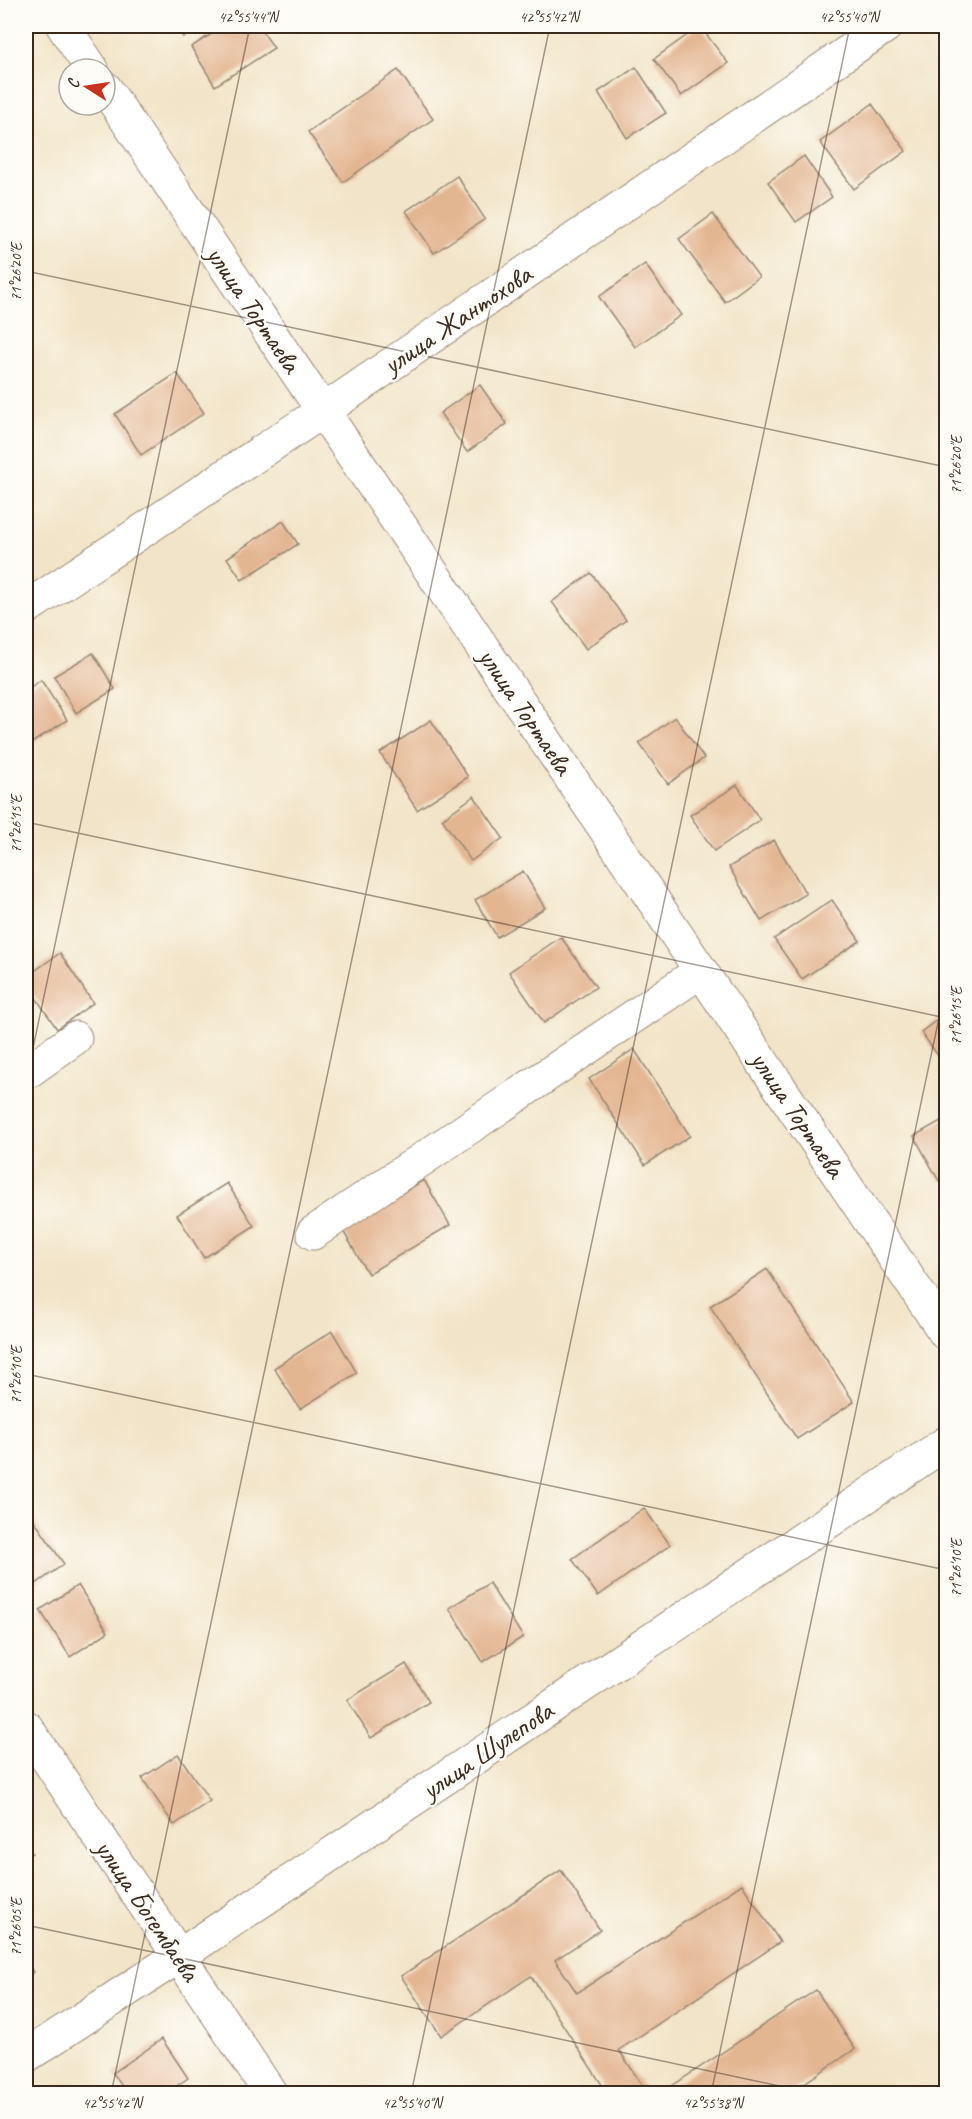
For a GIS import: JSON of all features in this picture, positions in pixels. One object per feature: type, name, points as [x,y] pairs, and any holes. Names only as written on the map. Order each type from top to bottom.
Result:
[{"type":"street","points":[[63,26],[84,57]]},
{"type":"street","name":"улица Жантохова","points":[[26,608],[322,411],[886,26]]},
{"type":"street","name":"улица Тортаева","points":[[117,106],[946,1334]]},
{"type":"street","points":[[313,1233],[701,971]]},
{"type":"street","points":[[26,1072],[75,1038]]},
{"type":"street","name":"улица Шулепова","points":[[26,2056],[946,1443]]},
{"type":"street","name":"улица Богембаева","points":[[26,1727],[271,2094]]},
{"type":"building","points":[[176,26],[201,26],[183,37]]},
{"type":"building","points":[[224,26],[259,26],[274,48],[215,86],[191,47]]},
{"type":"building","points":[[700,26],[728,63],[681,96],[654,59]]},
{"type":"building","points":[[636,67],[666,113],[627,138],[598,92]]},
{"type":"building","points":[[398,70],[433,119],[343,182],[308,132]]},
{"type":"building","points":[[872,104],[906,151],[854,189],[820,142]]},
{"type":"building","points":[[804,156],[832,197],[796,222],[768,182]]},
{"type":"building","points":[[457,176],[485,219],[434,253],[406,211]]},
{"type":"building","points":[[713,214],[759,277],[725,302],[679,239]]},
{"type":"building","points":[[645,264],[681,315],[635,347],[599,297]]},
{"type":"building","points":[[177,373],[204,413],[141,455],[115,414]]},
{"type":"building","points":[[480,385],[507,424],[467,452],[440,413]]},
{"type":"building","points":[[283,521],[298,544],[242,580],[227,558]]},
{"type":"building","points":[[591,573],[626,620],[586,649],[552,602]]},
{"type":"building","points":[[93,653],[115,689],[76,713],[54,676]]},
{"type":"building","points":[[41,680],[67,720],[27,746],[26,690]]},
{"type":"building","points":[[675,717],[704,758],[668,784],[639,743]]},
{"type":"building","points":[[431,720],[468,777],[417,810],[380,753]]},
{"type":"building","points":[[737,785],[760,820],[714,851],[690,815]]},
{"type":"building","points":[[474,796],[503,838],[471,861],[442,819]]},
{"type":"building","points":[[774,840],[806,894],[761,921],[729,867]]},
{"type":"building","points":[[523,871],[545,908],[497,937],[475,900]]},
{"type":"building","points":[[832,900],[860,941],[802,979],[774,939]]},
{"type":"building","points":[[561,937],[596,987],[544,1023],[509,972]]},
{"type":"building","points":[[60,953],[93,1003],[57,1029],[26,983],[26,977]]},
{"type":"building","points":[[946,1013],[946,1067],[921,1032]]},
{"type":"building","points":[[634,1049],[690,1136],[645,1165],[589,1079]]},
{"type":"building","points":[[946,1118],[946,1177],[939,1181],[914,1136]]},
{"type":"building","points":[[424,1180],[450,1225],[368,1274],[342,1229]]},
{"type":"building","points":[[227,1183],[254,1226],[204,1258],[177,1215]]},
{"type":"building","points":[[767,1269],[854,1402],[797,1439],[710,1306]]},
{"type":"building","points":[[332,1331],[357,1373],[300,1409],[274,1368]]},
{"type":"building","points":[[644,1508],[670,1545],[598,1596],[572,1559]]},
{"type":"building","points":[[31,1516],[64,1564],[26,1591],[26,1519]]},
{"type":"building","points":[[489,1583],[523,1637],[483,1662],[449,1608]]},
{"type":"building","points":[[78,1585],[108,1632],[70,1657],[40,1610]]},
{"type":"building","points":[[406,1664],[429,1702],[371,1738],[347,1700]]},
{"type":"building","points":[[178,1754],[210,1801],[174,1825],[142,1778]]},
{"type":"building","points":[[26,1844],[32,1853],[26,1857]]},
{"type":"building","points":[[561,1870],[600,1930],[555,1960],[577,1993],[742,1884],[780,1942],[619,2050],[648,2094],[608,2094],[531,1976],[441,2036],[401,1976]]},
{"type":"building","points":[[26,1960],[33,1972],[26,1978]]},
{"type":"building","points":[[816,1990],[855,2049],[788,2094],[660,2094]]},
{"type":"building","points":[[162,2039],[188,2078],[165,2094],[127,2094],[113,2073]]}]
